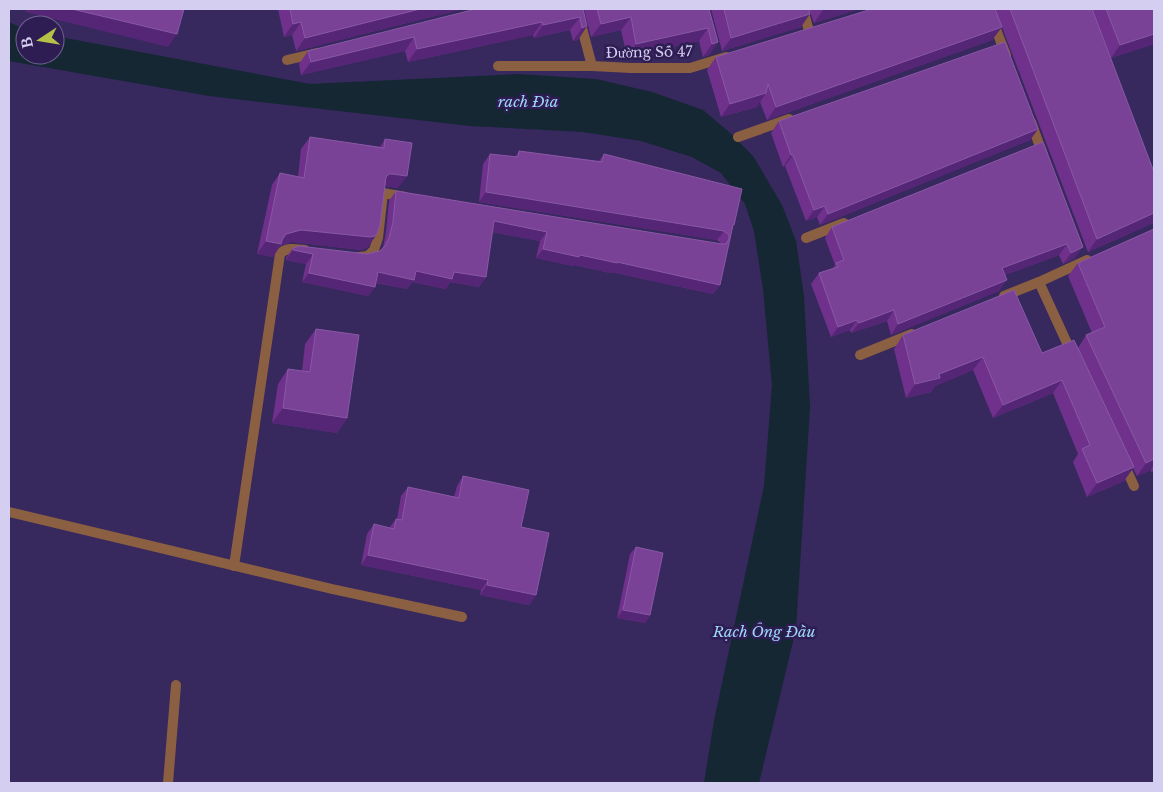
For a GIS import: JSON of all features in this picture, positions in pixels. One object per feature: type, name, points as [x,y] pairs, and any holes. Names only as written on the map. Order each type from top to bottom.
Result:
[{"type":"street","points":[[577,9],[592,66]]},
{"type":"street","points":[[803,9],[809,31]]},
{"type":"street","points":[[988,9],[997,45],[1009,62]]},
{"type":"street","points":[[287,60],[326,50]]},
{"type":"street","name":"Đường Số 47","points":[[498,66],[690,68],[716,55],[735,54]]},
{"type":"street","points":[[738,137],[795,117]]},
{"type":"street","points":[[1029,117],[1035,146],[1046,162]]},
{"type":"street","points":[[346,255],[368,256],[374,250],[378,238],[384,193],[413,198]]},
{"type":"street","points":[[806,238],[851,220]]},
{"type":"street","points":[[234,566],[280,254],[292,249],[318,252]]},
{"type":"street","points":[[994,300],[1039,282],[1085,257]]},
{"type":"street","points":[[1039,282],[1076,362]]},
{"type":"street","points":[[860,355],[922,330]]},
{"type":"street","points":[[1118,451],[1134,486]]},
{"type":"street","points":[[9,512],[332,589],[462,617]]},
{"type":"street","points":[[168,783],[176,685]]},
{"type":"water","points":[[9,22],[15,25],[15,62],[9,61]]},
{"type":"water","points":[[65,38],[310,84],[519,74],[596,79],[652,92],[703,110],[753,156],[782,205],[796,241],[804,296],[810,407],[796,629],[759,783],[704,783],[714,721],[764,486],[772,385],[763,289],[754,231],[745,204],[721,173],[692,157],[641,141],[583,132],[470,126],[209,96],[32,65],[65,65]]},
{"type":"building","points":[[72,9],[184,9],[177,34]]},
{"type":"building","points":[[290,9],[420,9],[305,38],[301,22],[293,24]]},
{"type":"building","points":[[476,9],[583,9],[587,26],[582,28],[580,17],[543,25],[542,22],[417,49],[414,37],[311,62],[308,51]]},
{"type":"building","points":[[597,9],[709,9],[718,42],[712,44],[708,28],[636,44],[631,17],[601,24]]},
{"type":"building","points":[[724,9],[809,9],[810,14],[731,38]]},
{"type":"building","points":[[872,9],[995,9],[1002,27],[776,107],[768,84],[766,93],[730,104],[716,57]]},
{"type":"building","points":[[1010,9],[1092,9],[1154,172],[1154,213],[1097,239]]},
{"type":"building","points":[[1106,9],[1154,9],[1154,34],[1120,45]]},
{"type":"building","points":[[1005,42],[1038,129],[828,214],[825,206],[814,210],[779,121]]},
{"type":"building","points":[[310,137],[384,148],[385,139],[412,143],[407,176],[389,174],[386,177],[380,225],[375,236],[301,230],[286,234],[281,244],[266,241],[280,173],[304,178]]},
{"type":"building","points":[[1043,142],[1083,247],[1071,253],[1067,244],[1002,268],[1007,280],[898,324],[894,310],[859,323],[857,320],[838,327],[819,273],[838,267],[836,263],[844,260],[832,227]]},
{"type":"building","points":[[519,151],[602,162],[604,154],[742,189],[720,285],[617,262],[580,255],[579,257],[543,249],[547,232],[494,221],[486,277],[454,272],[452,279],[416,271],[414,280],[378,272],[375,287],[309,273],[313,254],[293,250],[293,248],[299,246],[367,254],[380,251],[389,238],[393,222],[396,191],[722,244],[726,244],[729,239],[729,235],[724,231],[486,192],[490,154],[518,157]]},
{"type":"building","points":[[1154,229],[1154,459],[1146,463],[1086,335],[1105,327],[1078,263]]},
{"type":"building","points":[[1014,290],[1042,353],[1074,340],[1134,467],[1097,483],[1082,449],[1090,445],[1062,380],[1003,405],[983,357],[939,374],[940,378],[915,384],[903,335]]},
{"type":"building","points":[[316,329],[359,335],[347,418],[283,408],[288,369],[310,372]]},
{"type":"building","points":[[463,476],[529,490],[521,527],[549,533],[536,595],[487,585],[488,580],[368,555],[374,524],[394,529],[396,519],[402,520],[408,487],[459,498]]},
{"type":"building","points":[[636,547],[663,553],[650,615],[623,610]]},
{"type":"water label","name":"rạch Đìa","points":[[528,102]]},
{"type":"water label","name":"Rạch Ông Đầu","points":[[764,632]]}]
